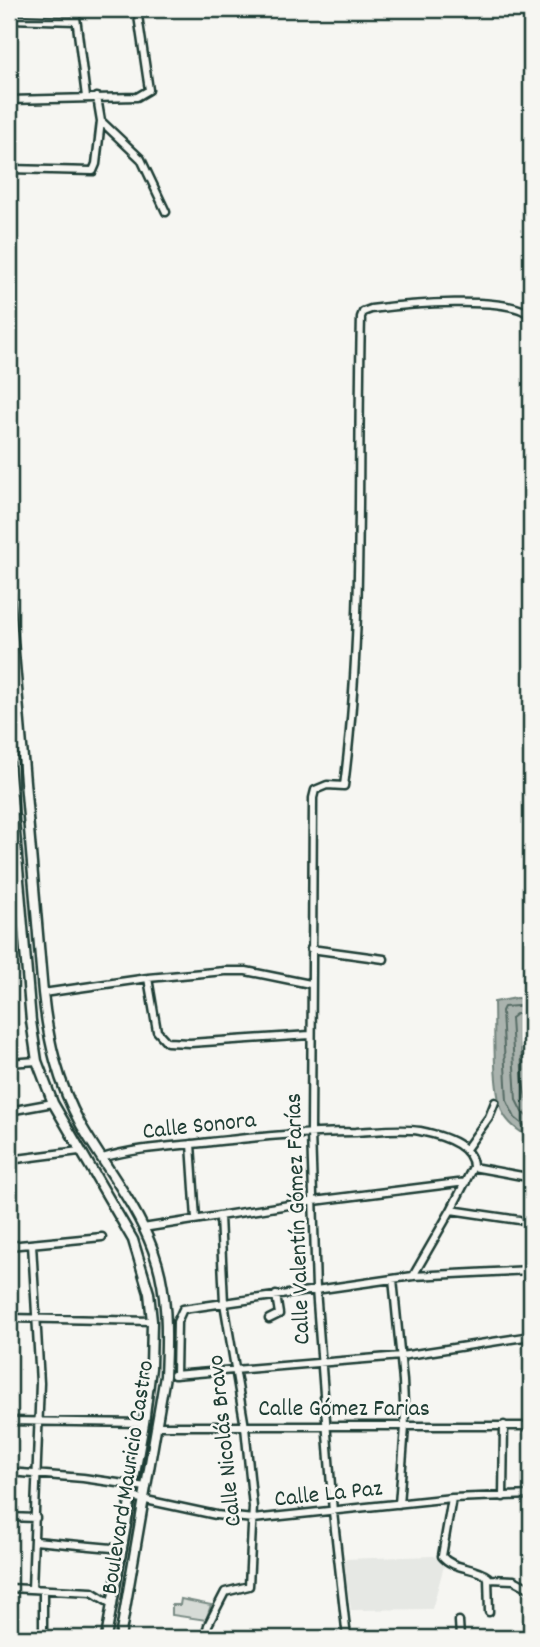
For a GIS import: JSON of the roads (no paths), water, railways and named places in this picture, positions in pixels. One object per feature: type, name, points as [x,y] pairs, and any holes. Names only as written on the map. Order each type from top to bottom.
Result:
[{"type":"main road","name":"Boulevard Mauricio Castro","points":[[9,594],[48,1034],[58,1074],[82,1126],[103,1158],[153,1250],[164,1294],[167,1343],[165,1376],[120,1638]]},
{"type":"main road","name":"Boulevard Mauricio Castro","points":[[9,761],[30,1021],[37,1061],[53,1102],[79,1151],[118,1210],[133,1240],[149,1293],[152,1321],[151,1368],[134,1485],[106,1638]]},
{"type":"main road","points":[[24,943],[30,957],[41,967]]},
{"type":"street","points":[[75,9],[86,97]]},
{"type":"street","points":[[9,100],[137,97],[149,90],[137,9]]},
{"type":"street","points":[[9,19],[75,21]]},
{"type":"street","points":[[9,169],[93,171],[101,121],[97,97]]},
{"type":"street","points":[[101,121],[141,159],[166,212]]},
{"type":"street","name":"Calle Valentín Gómez Farías","points":[[347,1638],[333,1512],[316,1289],[310,984],[313,798],[315,790],[322,786],[345,786],[348,757],[360,575],[359,376],[363,312],[409,304],[451,302],[499,306],[528,312],[531,316]]},
{"type":"street","points":[[9,761],[22,759]]},
{"type":"street","points":[[311,949],[384,959]]},
{"type":"street","points":[[43,993],[148,978],[236,971],[310,984]]},
{"type":"street","points":[[148,978],[157,1031],[164,1039],[174,1043],[310,1035]]},
{"type":"street","points":[[9,1063],[37,1061]]},
{"type":"street","points":[[9,1111],[53,1102]]},
{"type":"street","points":[[413,1276],[466,1182],[473,1160],[466,1149],[489,1117],[495,1102]]},
{"type":"street","name":"Calle Sonora","points":[[103,1158],[125,1152],[311,1132],[417,1131],[466,1149]]},
{"type":"street","points":[[191,1144],[196,1219]]},
{"type":"street","points":[[9,1160],[79,1151]]},
{"type":"street","points":[[472,1167],[522,1176]]},
{"type":"street","points":[[143,1228],[314,1200],[466,1182]]},
{"type":"street","points":[[451,1210],[519,1220]]},
{"type":"street","name":"Calle Nicolás Bravo","points":[[205,1638],[208,1625],[225,1592],[249,1586],[253,1519],[244,1427],[224,1303],[220,1216]]},
{"type":"street","points":[[9,1246],[102,1237]]},
{"type":"street","points":[[32,1244],[38,1320],[39,1421],[32,1589]]},
{"type":"street","points":[[176,1375],[177,1322],[180,1311],[413,1276],[531,1270]]},
{"type":"street","points":[[393,1279],[405,1427],[399,1504]]},
{"type":"street","points":[[269,1319],[279,1314],[276,1295]]},
{"type":"street","points":[[9,1318],[152,1321]]},
{"type":"street","points":[[165,1376],[321,1365],[531,1336]]},
{"type":"street","points":[[9,1421],[144,1423]]},
{"type":"street","points":[[503,1497],[504,1425]]},
{"type":"street","name":"Calle Gómez Farias","points":[[157,1426],[531,1426]]},
{"type":"street","points":[[9,1472],[146,1487]]},
{"type":"street","name":"Calle La Paz","points":[[132,1497],[216,1515],[253,1519],[452,1498],[531,1495]]},
{"type":"street","points":[[452,1498],[442,1556],[449,1563],[484,1573],[489,1579],[489,1612]]},
{"type":"street","points":[[9,1517],[36,1518]]},
{"type":"street","points":[[35,1541],[122,1549]]},
{"type":"street","points":[[489,1579],[514,1580],[531,1589]]},
{"type":"street","points":[[9,1588],[92,1592],[113,1605]]},
{"type":"street","points":[[9,1636],[43,1637],[43,1590]]},
{"type":"street","points":[[459,1621],[460,1638]]},
{"type":"water","points":[[516,998],[531,999],[531,1139],[516,1128],[503,1113],[497,1089],[494,1002]]}]
